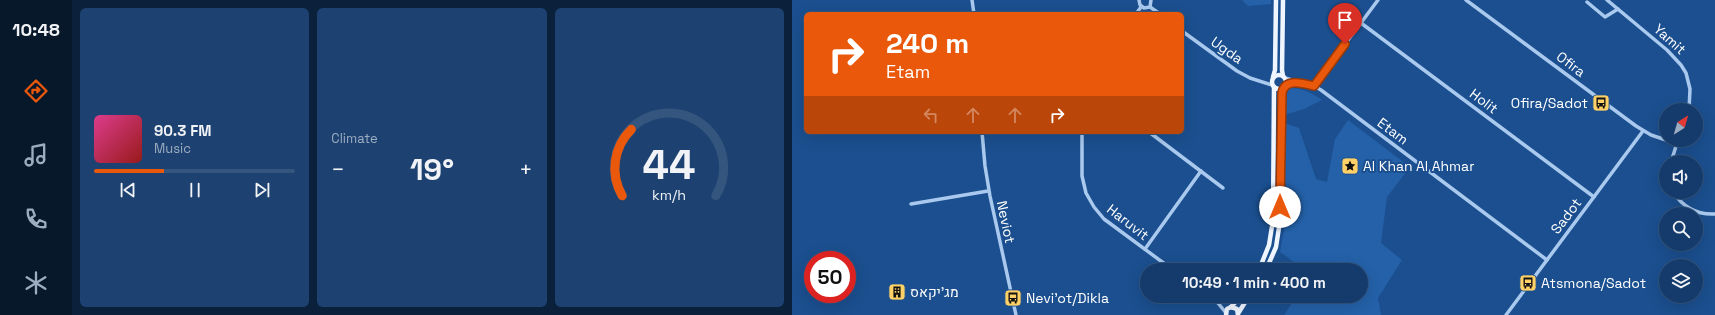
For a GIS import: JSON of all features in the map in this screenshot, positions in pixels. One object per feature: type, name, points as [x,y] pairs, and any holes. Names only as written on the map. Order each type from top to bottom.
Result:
[{"type":"main road","points":[[1262,263],[1267,251],[1273,220],[1273,82],[1275,70],[1276,0]]},
{"type":"main road","points":[[1270,263],[1274,254],[1279,227],[1282,93],[1284,86],[1282,70],[1283,0]]},
{"type":"main road","points":[[1273,82],[1277,75],[1284,77]]},
{"type":"main road","points":[[1273,82],[1280,88],[1284,86]]},
{"type":"main road","points":[[1226,314],[1235,303]]},
{"type":"main road","points":[[1239,314],[1245,303]]},
{"type":"main road","points":[[1231,307],[1237,309],[1239,314]]},
{"type":"street","points":[[972,0],[974,12]]},
{"type":"street","points":[[1137,12],[1141,7],[1140,0]]},
{"type":"street","points":[[1150,6],[1151,0]]},
{"type":"street","points":[[1314,86],[1378,0]]},
{"type":"street","name":"Ofira","points":[[1466,0],[1643,131],[1659,137]]},
{"type":"street","name":"Yamit","points":[[1607,0],[1667,50],[1681,65],[1686,73],[1690,89],[1689,103]]},
{"type":"street","points":[[1587,2],[1605,16],[1618,9]]},
{"type":"street","points":[[1141,7],[1146,8],[1150,6]]},
{"type":"street","points":[[1150,6],[1158,12]]},
{"type":"street","name":"Holit","points":[[1361,23],[1594,197]]},
{"type":"street","name":"Ugda","points":[[1184,32],[1237,71],[1250,78],[1273,82]]},
{"type":"street","name":"Etam","points":[[1284,77],[1314,86],[1547,260]]},
{"type":"street","name":"Etam","points":[[1284,86],[1290,83],[1300,83]]},
{"type":"street","name":"Sadot","points":[[1506,315],[1643,131]]},
{"type":"street","name":"Neviot","points":[[982,134],[988,191],[1016,315]]},
{"type":"street","name":"Haruvit","points":[[1082,134],[1082,176],[1090,200],[1104,219],[1164,263]]},
{"type":"street","points":[[1152,134],[1223,188]]},
{"type":"street","points":[[1145,249],[1201,171]]},
{"type":"street","points":[[911,204],[988,191]]},
{"type":"street","points":[[1678,199],[1690,209],[1705,214],[1715,214]]},
{"type":"street","points":[[1218,303],[1231,307]]},
{"type":"street","points":[[1218,303],[1226,314]]},
{"type":"shaded area","points":[[1242,0],[1271,0],[1271,4],[1248,6]]},
{"type":"shaded area","points":[[1288,88],[1297,88],[1306,91],[1322,100],[1304,109],[1284,115],[1285,92]]},
{"type":"shaded area","points":[[1348,120],[1410,167],[1387,197],[1381,243],[1402,260],[1378,298],[1381,315],[1284,315],[1292,303],[1368,303],[1368,263],[1295,263],[1280,252],[1285,225],[1285,123],[1299,128],[1316,179],[1327,182],[1335,139]]},
{"type":"place","name":"Ofira/Sadot","points":[[1601,103]]},
{"type":"place","name":"Al Khan Al Ahmar","points":[[1350,166]]},
{"type":"place","name":"Atsmona/Sadot","points":[[1528,283]]},
{"type":"place","name":"מג'יקאס","points":[[897,292]]},
{"type":"place","name":"Nevi’ot/Dikla","points":[[1013,298]]},
{"type":"route","points":[[1280,207],[1283,87],[1290,83],[1300,83],[1314,86],[1345,44]]}]
